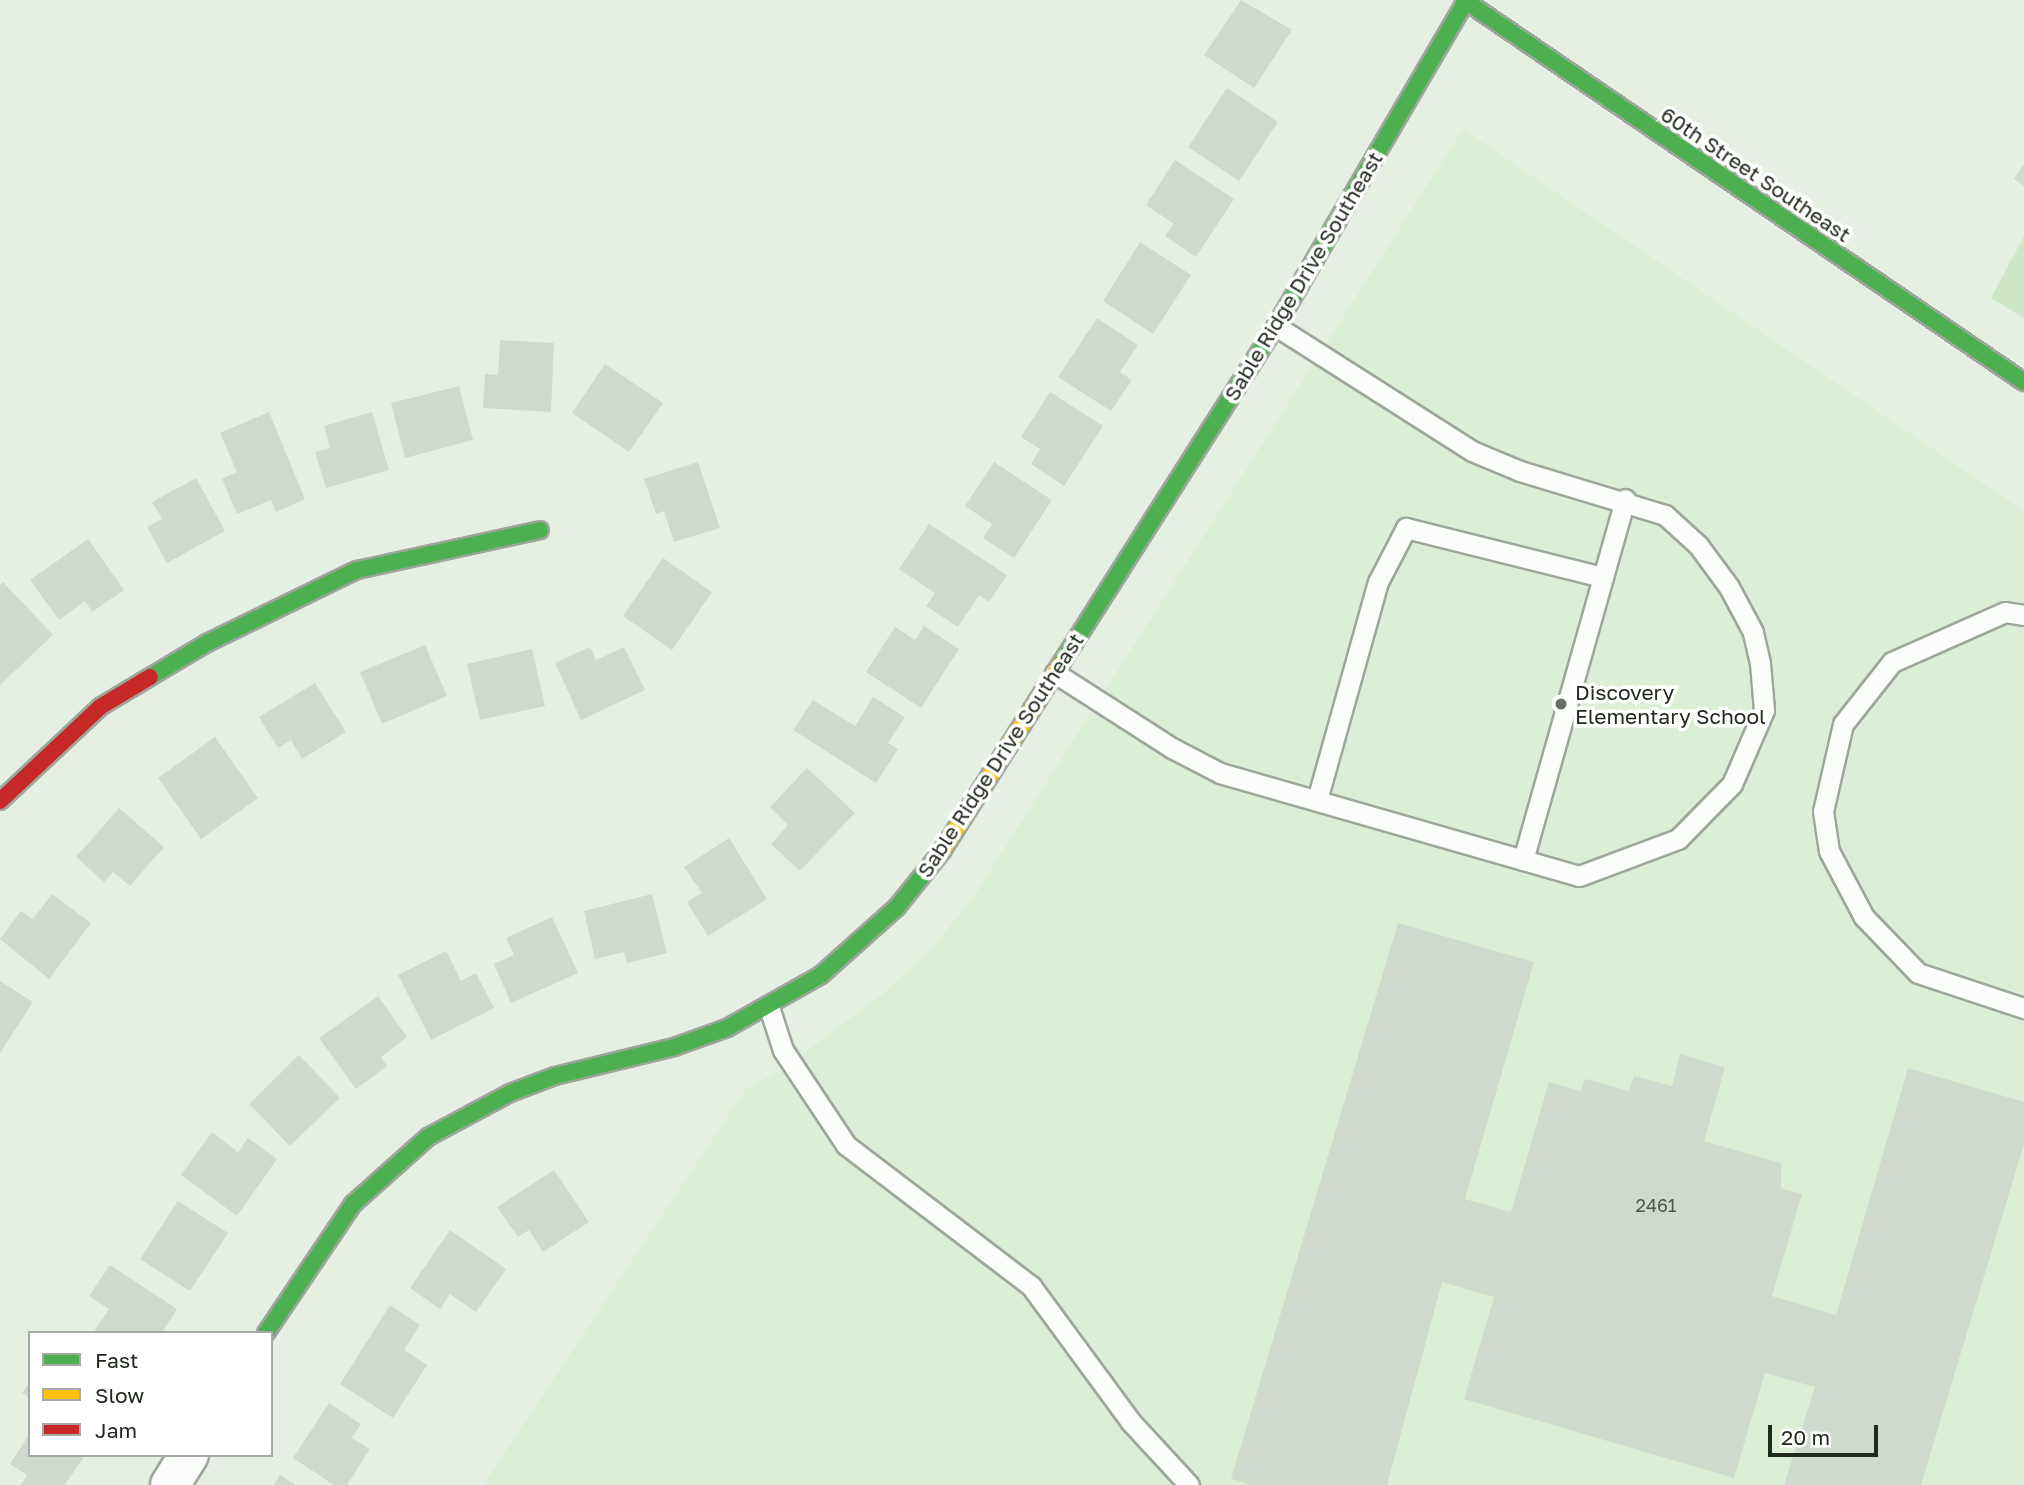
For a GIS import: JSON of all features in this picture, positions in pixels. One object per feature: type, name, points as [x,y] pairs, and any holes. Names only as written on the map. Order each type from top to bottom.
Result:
[{"type":"street","name":"Sable Ridge Drive Southeast","points":[[267,1331],[353,1204],[428,1138],[510,1093],[555,1076],[674,1047],[769,1007],[830,968],[897,907],[939,856],[1276,326],[1465,1]]},
{"type":"street","name":"60th Street Southeast","points":[[1465,1],[2024,382]]},
{"type":"street","points":[[0,801],[100,707],[256,618],[357,570],[540,530]]},
{"type":"street","points":[[170,1485],[188,1457]]},
{"type":"lane","points":[[1055,673],[1172,748],[1220,773],[1579,876],[1678,839],[1732,785],[1764,710],[1753,632],[1729,587],[1698,544],[1665,515],[1625,499],[1520,471],[1472,451],[1276,326]]},
{"type":"lane","points":[[1523,860],[1625,499]]},
{"type":"lane","points":[[1317,800],[1378,582],[1406,528],[1603,577]]},
{"type":"lane","points":[[2024,615],[2005,612],[1892,662],[1843,724],[1823,811],[1829,851],[1864,917],[1918,973],[2024,1008]]},
{"type":"lane","points":[[769,1007],[783,1050],[846,1145],[1031,1286],[1130,1421],[1189,1485]]},
{"type":"shaded area","name":"Discovery Elementary School","points":[[1463,129],[2024,511],[2024,1485],[483,1485],[745,1090],[782,1069],[881,995],[928,953],[974,896]]},
{"type":"shaded area","points":[[2024,236],[2024,318],[1991,298]]},
{"type":"building","points":[[1241,0],[1292,30],[1254,88],[1204,55]]},
{"type":"building","points":[[1227,88],[1278,122],[1239,181],[1188,147]]},
{"type":"building","points":[[1175,160],[1234,199],[1196,257],[1165,236],[1174,224],[1146,205]]},
{"type":"building","points":[[2024,164],[2024,186],[2014,179]]},
{"type":"building","points":[[1140,242],[1191,275],[1153,334],[1103,301]]},
{"type":"building","points":[[1097,318],[1138,345],[1120,372],[1132,380],[1111,411],[1058,377]]},
{"type":"building","points":[[500,340],[554,343],[551,412],[483,408],[485,374],[498,375]]},
{"type":"building","points":[[605,364],[663,403],[629,452],[572,413]]},
{"type":"building","points":[[459,386],[473,440],[405,458],[391,403]]},
{"type":"building","points":[[1050,392],[1103,426],[1064,486],[1031,464],[1040,449],[1021,437]]},
{"type":"building","points":[[269,412],[305,499],[276,512],[271,500],[237,514],[222,479],[237,472],[220,433]]},
{"type":"building","points":[[372,412],[389,470],[326,488],[315,452],[330,448],[324,426]]},
{"type":"building","points":[[698,462],[720,528],[674,542],[664,511],[656,514],[644,479]]},
{"type":"building","points":[[994,462],[1052,500],[1014,558],[983,538],[992,524],[965,506]]},
{"type":"building","points":[[196,478],[225,531],[167,563],[147,527],[162,519],[152,502]]},
{"type":"building","points":[[929,524],[1007,575],[989,602],[979,595],[958,627],[926,606],[935,593],[899,569]]},
{"type":"building","points":[[88,539],[124,590],[92,612],[85,601],[59,620],[30,580]]},
{"type":"building","points":[[663,558],[712,592],[672,650],[623,616]]},
{"type":"building","points":[[3,582],[53,635],[0,685],[0,585]]},
{"type":"building","points":[[924,626],[959,649],[921,708],[866,672],[895,627],[915,640]]},
{"type":"building","points":[[425,645],[447,696],[382,724],[360,672]]},
{"type":"building","points":[[590,647],[596,660],[624,647],[645,690],[581,720],[555,663]]},
{"type":"building","points":[[532,649],[545,706],[480,720],[467,664]]},
{"type":"building","points":[[315,683],[346,732],[302,759],[291,740],[278,748],[259,717]]},
{"type":"building","points":[[873,697],[905,717],[888,743],[898,749],[876,783],[793,730],[813,700],[855,726]]},
{"type":"building","points":[[215,737],[258,798],[201,839],[158,778]]},
{"type":"building","points":[[807,768],[855,813],[800,871],[771,844],[788,825],[770,807]]},
{"type":"building","points":[[119,808],[164,847],[130,886],[113,872],[104,882],[76,857]]},
{"type":"building","points":[[729,838],[767,899],[708,936],[687,902],[702,893],[684,867]]},
{"type":"building","points":[[52,894],[91,923],[49,979],[0,939],[21,911],[33,919]]},
{"type":"building","points":[[652,894],[667,953],[627,963],[624,952],[595,959],[584,911]]},
{"type":"building","points":[[552,917],[578,973],[511,1003],[494,964],[514,955],[506,938]]},
{"type":"building","points":[[1398,923],[1534,962],[1465,1199],[1511,1212],[1549,1082],[1581,1091],[1585,1079],[1629,1091],[1634,1076],[1672,1086],[1680,1054],[1725,1067],[1704,1141],[1781,1163],[1781,1188],[1802,1194],[1772,1296],[1836,1315],[1908,1068],[2024,1102],[2024,1144],[1921,1485],[1784,1485],[1815,1387],[1765,1373],[1734,1478],[1464,1399],[1494,1297],[1442,1282],[1387,1485],[1251,1485],[1231,1479]]},
{"type":"building","points":[[446,951],[461,981],[476,973],[494,1008],[431,1040],[398,975]]},
{"type":"building","points":[[0,981],[33,1002],[0,1053]]},
{"type":"building","points":[[378,996],[407,1037],[381,1057],[387,1066],[356,1089],[319,1038]]},
{"type":"building","points":[[299,1055],[340,1098],[290,1146],[249,1104]]},
{"type":"building","points":[[212,1132],[238,1152],[248,1138],[277,1159],[237,1216],[181,1175]]},
{"type":"building","points":[[554,1170],[589,1222],[543,1252],[529,1230],[518,1237],[497,1207]]},
{"type":"building","points":[[178,1201],[228,1233],[190,1291],[140,1259]]},
{"type":"building","points":[[450,1230],[506,1269],[476,1312],[450,1294],[440,1309],[410,1288]]},
{"type":"building","points":[[110,1265],[177,1309],[163,1331],[94,1331],[109,1309],[89,1296]]},
{"type":"building","points":[[390,1305],[420,1325],[404,1350],[427,1365],[393,1418],[340,1384]]},
{"type":"building","points":[[28,1385],[28,1397],[22,1393]]},
{"type":"building","points":[[329,1403],[361,1424],[352,1438],[370,1449],[347,1485],[334,1485],[293,1458]]},
{"type":"building","points":[[28,1436],[28,1457],[84,1457],[65,1485],[21,1485],[27,1475],[10,1464]]},
{"type":"building","points":[[280,1475],[296,1485],[274,1485]]},
{"type":"traffic: fast","points":[[1464,0],[2024,382]]},
{"type":"traffic: fast","points":[[1060,665],[1276,326],[1466,1]]},
{"type":"traffic: fast","points":[[150,677],[207,643],[357,570],[540,530]]},
{"type":"traffic: fast","points":[[267,1331],[353,1204],[428,1137],[510,1093],[555,1076],[674,1047],[727,1028],[821,975],[897,907],[942,851]]},
{"type":"traffic: slow","points":[[942,851],[1060,665]]},
{"type":"traffic: jam","points":[[0,801],[100,707],[150,677]]},
{"type":"place","name":"Discovery Elementary School","points":[[1561,704]]}]
